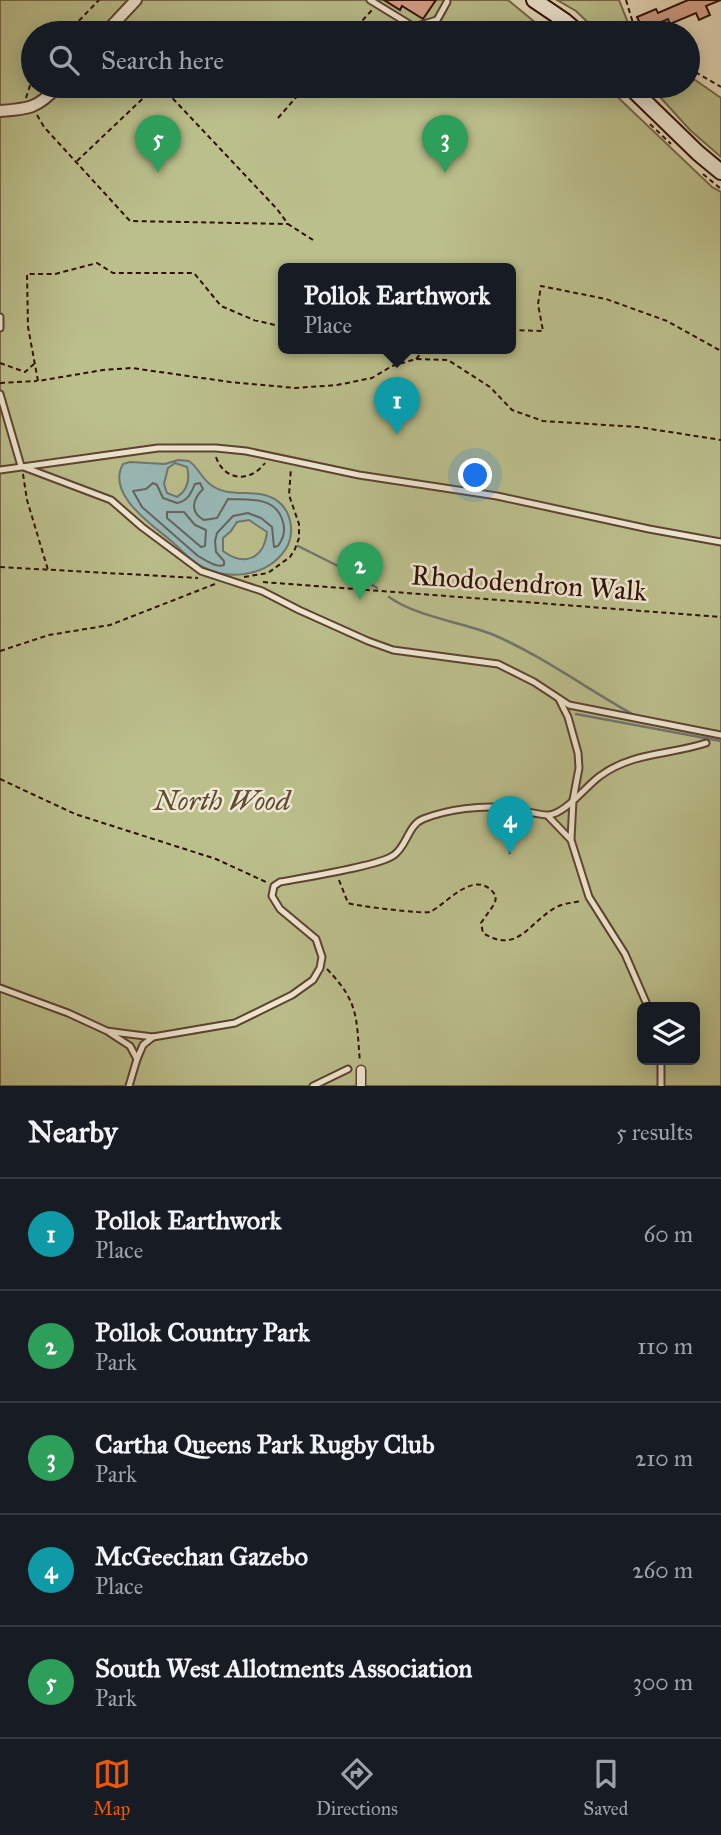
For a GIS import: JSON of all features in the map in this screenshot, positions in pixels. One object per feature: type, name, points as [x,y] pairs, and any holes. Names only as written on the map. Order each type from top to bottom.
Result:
[{"type":"main road","points":[[534,0],[565,21]]},
{"type":"main road","points":[[641,98],[721,172]]},
{"type":"street","points":[[116,21],[136,0]]},
{"type":"street","points":[[0,111],[29,109],[47,98]]},
{"type":"street","points":[[361,1067],[361,1086]]},
{"type":"lane","points":[[370,0],[404,21]]},
{"type":"lane","points":[[434,21],[437,20],[447,2]]},
{"type":"lane","points":[[0,317],[0,328]]},
{"type":"lane","points":[[0,394],[21,466]]},
{"type":"lane","points":[[0,470],[158,448],[215,448],[292,460],[359,475],[497,496],[721,542]]},
{"type":"lane","points":[[21,466],[110,499],[166,546],[201,571],[262,591],[309,615],[393,650],[498,664],[526,677],[569,705],[721,734]]},
{"type":"lane","points":[[559,699],[578,752],[579,768],[573,800],[571,839],[589,897],[625,954],[646,1002]]},
{"type":"lane","points":[[548,816],[563,808],[600,776],[633,759],[706,743]]},
{"type":"lane","points":[[107,1031],[153,1037],[235,1023],[292,995],[313,981],[322,957],[316,939],[280,909],[272,897],[274,886],[280,882],[393,856],[415,824],[422,819],[469,809],[502,808],[548,816],[571,839]]},
{"type":"lane","points":[[0,988],[68,1013],[107,1031],[130,1046],[137,1059]]},
{"type":"lane","points":[[129,1086],[143,1045],[153,1037]]},
{"type":"lane","points":[[661,1065],[661,1086]]},
{"type":"lane","points":[[313,1086],[348,1069]]},
{"type":"path","points":[[79,21],[99,0]]},
{"type":"path","points":[[626,0],[632,21]]},
{"type":"path","points":[[362,21],[377,4]]},
{"type":"path","points":[[700,75],[721,87]]},
{"type":"path","points":[[27,98],[29,109],[44,127],[130,221],[288,225]]},
{"type":"path","points":[[76,162],[143,98]]},
{"type":"path","points":[[172,98],[277,209],[288,225],[313,240]]},
{"type":"path","points":[[278,118],[296,98]]},
{"type":"path","points":[[38,381],[28,327],[27,274],[55,274],[97,263],[113,273],[194,273],[221,306],[254,320],[278,326]]},
{"type":"path","points":[[516,330],[543,331],[538,304],[541,286],[606,299],[667,321],[721,351]]},
{"type":"path","points":[[416,359],[420,354]]},
{"type":"path","points":[[0,383],[38,381],[132,368],[230,382],[306,387],[337,385],[372,378],[392,366],[416,359],[448,360],[490,387],[512,410],[543,421],[638,427],[721,440]]},
{"type":"path","points":[[0,363],[25,372],[35,363]]},
{"type":"path","points":[[215,448],[218,464],[226,473],[235,477],[246,478],[254,475],[265,463],[265,456]]},
{"type":"path","points":[[0,651],[49,635],[110,625],[224,580],[268,573],[290,557],[299,538],[299,524],[289,495],[292,460]]},
{"type":"path","points":[[21,466],[27,500],[48,570]]},
{"type":"path","points":[[0,567],[198,579]]},
{"type":"path","points":[[224,580],[251,582]]},
{"type":"path","name":"Rhododendron Walk","points":[[265,582],[721,617]]},
{"type":"path","points":[[0,779],[75,814],[216,859],[274,886]]},
{"type":"path","points":[[502,808],[510,854]]},
{"type":"path","points":[[332,871],[340,881],[348,903],[354,906],[428,913],[470,885],[486,888],[496,896],[495,903],[481,923],[483,933],[494,939],[517,937],[526,933],[552,909],[589,897]]},
{"type":"path","points":[[321,964],[342,987],[356,1009],[361,1067]]},
{"type":"green space","name":"North Wood","points":[[0,0],[508,0],[533,21],[21,21],[21,98],[619,98],[712,187],[721,192],[721,1086],[0,1086]]},
{"type":"green space","points":[[557,0],[619,0],[627,21],[586,21]]},
{"type":"green space","points":[[700,83],[721,98],[721,157],[690,130],[661,98],[700,98]]},
{"type":"water","points":[[178,460],[189,461],[219,490],[266,495],[282,505],[291,524],[291,535],[281,555],[262,569],[238,575],[214,572],[194,562],[142,517],[125,497],[120,486],[119,475],[123,464],[165,464]],"holes":[[[175,463],[187,467],[188,476],[186,488],[177,497],[167,493],[164,484],[168,468]],[[249,520],[267,532],[265,541],[262,549],[252,558],[238,559],[223,551],[223,538],[237,522]]]},
{"type":"building","points":[[384,0],[436,0],[423,19],[402,6],[400,10]]},
{"type":"building","points":[[688,0],[721,0],[706,6],[710,15],[699,20],[696,13],[677,21],[639,21],[637,17],[656,9],[658,13]]},
{"type":"waterway","points":[[298,546],[377,588]]},
{"type":"waterway","points":[[389,597],[413,610],[494,635],[548,663],[634,715]]},
{"type":"waterway","points":[[576,714],[721,741]]},
{"type":"place","name":"South West Allotments Association","points":[[158,173]]},
{"type":"place","name":"Cartha Queens Park Rugby Club","points":[[445,173]]},
{"type":"place","name":"Pollok Earthwork","points":[[397,435]]},
{"type":"place","name":"Pollok Country Park","points":[[360,600]]},
{"type":"place","name":"McGeechan Gazebo","points":[[510,854]]}]
